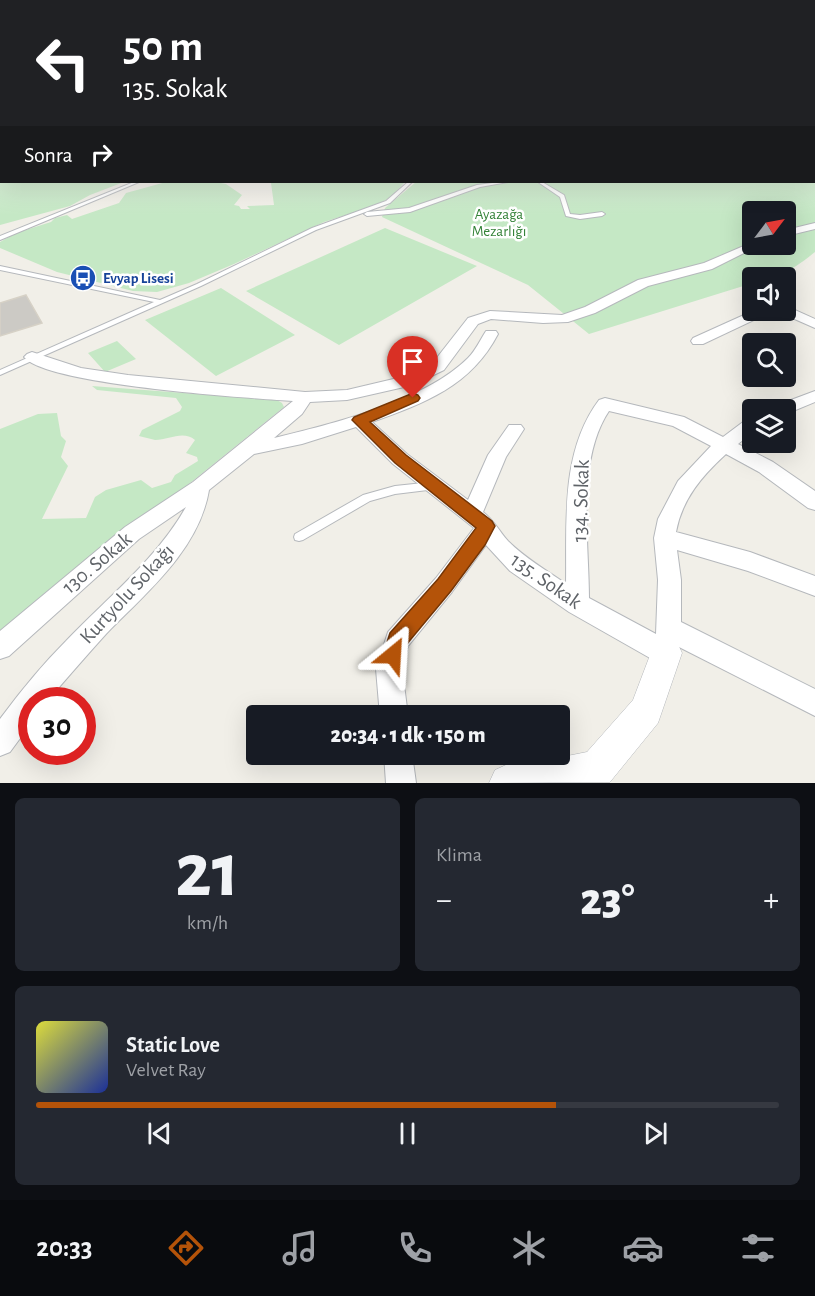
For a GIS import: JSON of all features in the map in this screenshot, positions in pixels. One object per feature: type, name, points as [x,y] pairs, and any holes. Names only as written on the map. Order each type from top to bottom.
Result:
[{"type":"street","points":[[796,230],[815,225]]},
{"type":"street","points":[[32,357],[61,370],[97,377],[248,393],[304,397],[347,395],[397,384],[438,367],[473,321],[490,315],[563,319],[590,310],[643,283],[708,266],[742,251]]},
{"type":"street","points":[[796,315],[815,324]]},
{"type":"street","points":[[698,341],[743,321]]},
{"type":"street","points":[[249,448],[292,441],[359,420],[426,392],[462,371],[474,361],[491,334]]},
{"type":"street","points":[[796,404],[815,396]]},
{"type":"street","points":[[200,488],[296,411],[304,397]]},
{"type":"street","name":"134. Sokak","points":[[577,604],[583,449],[595,417],[605,404],[678,421],[724,444]]},
{"type":"street","name":"135. Sokak","points":[[359,420],[400,459],[479,520],[499,546],[518,564],[577,604],[815,703]]},
{"type":"street","points":[[393,705],[389,669],[398,640],[478,540],[479,520],[497,455],[515,429]]},
{"type":"street","points":[[527,782],[606,776],[646,711],[668,641],[665,538],[669,517],[684,487],[724,444],[742,431]]},
{"type":"street","points":[[724,444],[766,467],[815,502]]},
{"type":"street","name":"130. Sokak","points":[[0,647],[132,533],[200,488]]},
{"type":"street","name":"Kurtyolu Sokağı","points":[[0,742],[27,705],[74,651],[159,564],[177,542],[196,508],[200,488]]},
{"type":"street","points":[[665,538],[750,562],[815,586]]},
{"type":"street","points":[[399,765],[401,783]]},
{"type":"lane","points":[[0,238],[135,183]]},
{"type":"lane","points":[[0,373],[240,266],[314,229],[388,202],[409,183]]},
{"type":"lane","points":[[358,214],[410,210],[480,186],[500,183]]},
{"type":"lane","points":[[542,183],[562,196],[568,215],[580,217],[602,214]]},
{"type":"lane","points":[[0,268],[159,302]]},
{"type":"lane","points":[[0,275],[14,271]]},
{"type":"lane","points":[[299,537],[367,498],[395,490],[433,486]]},
{"type":"green space","points":[[0,183],[121,183],[90,195],[70,206],[0,225]]},
{"type":"green space","points":[[162,183],[221,183],[242,195],[234,205],[241,209],[250,209],[247,206],[274,205],[271,183],[404,183],[391,197],[377,205],[324,222],[189,283],[157,292],[133,291],[57,272],[0,248],[0,242],[16,233],[51,222],[55,218],[67,215],[72,219],[119,203],[126,193]]},
{"type":"green space","name":"Ayazağa Mezarlığı","points":[[415,183],[815,183],[815,252],[794,267],[742,267],[742,286],[589,334],[528,285],[382,217],[385,208]]},
{"type":"green space","points":[[385,228],[477,266],[339,345],[246,291]]},
{"type":"green space","points":[[221,288],[295,335],[216,376],[145,320]]},
{"type":"green space","points":[[117,341],[136,359],[105,372],[88,353]]},
{"type":"green space","points":[[92,386],[277,400],[284,407],[0,637],[0,429],[38,414],[57,413],[61,436],[66,441],[61,457],[68,466],[42,519],[86,518],[95,497],[106,490],[141,480],[152,488],[171,482],[175,475],[198,461],[197,457],[186,453],[195,440],[190,437],[155,440],[139,436],[142,430],[180,411],[182,407],[176,398],[97,390]]},
{"type":"building","points":[[26,295],[42,323],[0,336],[0,303]]},
{"type":"place","name":"Evyap Lisesi","points":[[83,278]]},
{"type":"route","points":[[393,655],[398,640],[444,585],[486,526],[400,459],[359,420],[413,398]]}]
